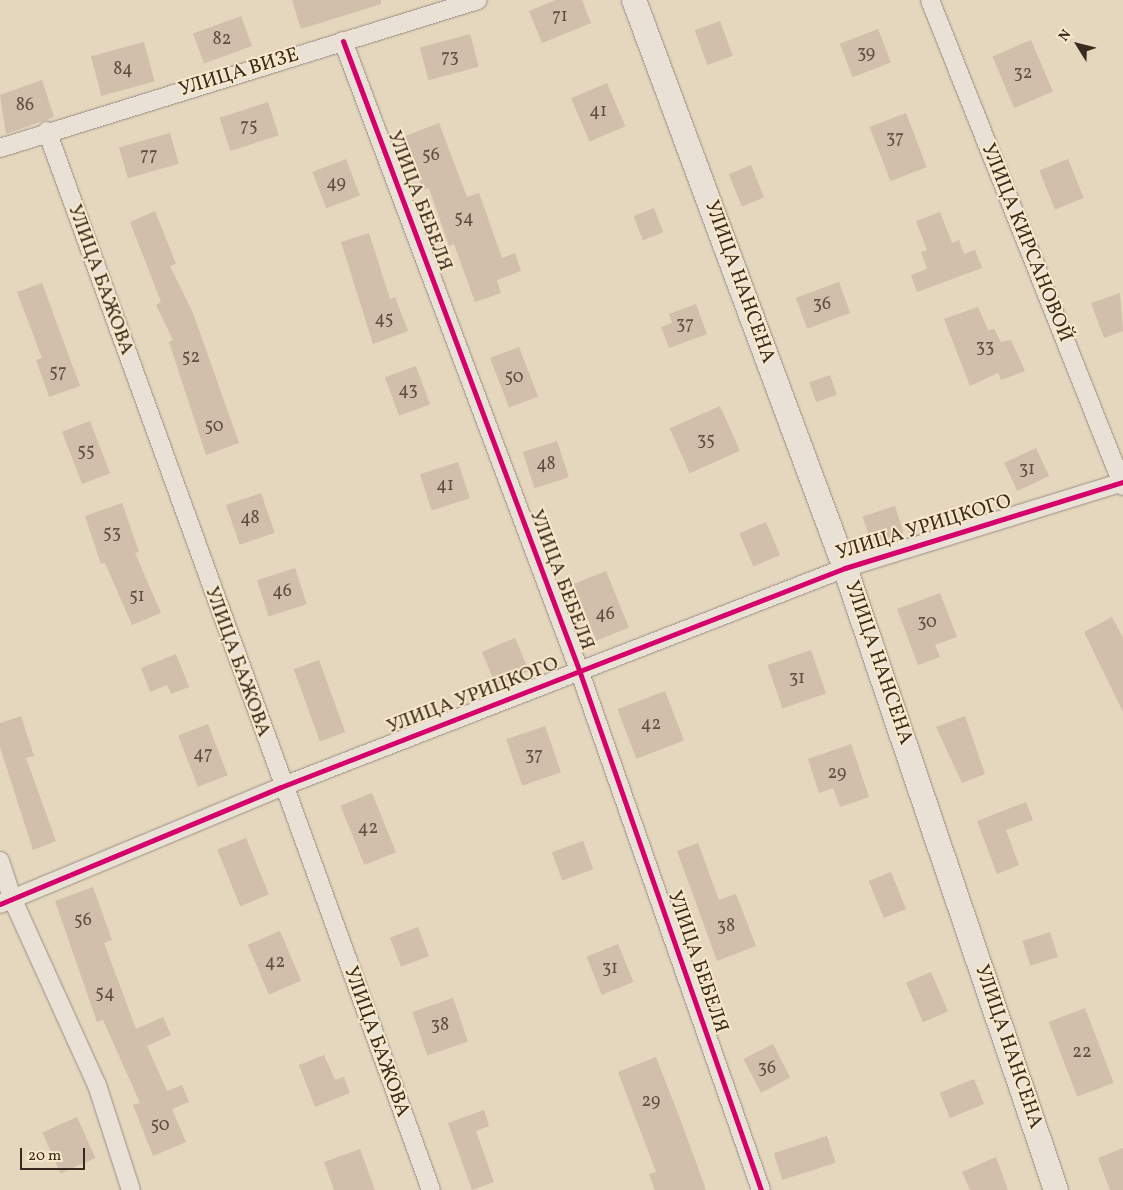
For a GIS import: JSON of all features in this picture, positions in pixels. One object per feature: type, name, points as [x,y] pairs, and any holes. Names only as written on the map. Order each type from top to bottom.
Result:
[{"type":"main road","name":"УЛИЦА НАНСЕНА","points":[[634,0],[845,568],[1056,1190]]},
{"type":"street","name":"УЛИЦА ВИЗЕ","points":[[0,148],[47,131],[478,0]]},
{"type":"street","name":"УЛИЦА КИРСАНОВОЙ","points":[[930,0],[1123,483]]},
{"type":"street","name":"УЛИЦА БЕБЕЛЯ","points":[[343,41],[579,670],[761,1190]]},
{"type":"street","name":"УЛИЦА БАЖОВА","points":[[47,131],[282,787],[431,1190]]},
{"type":"street","name":"УЛИЦА УРИЦКОГО","points":[[6,901],[282,787],[845,568],[1123,483]]},
{"type":"street","points":[[0,861],[6,901],[97,1086],[131,1190]]},
{"type":"building","points":[[292,0],[381,0],[381,4],[301,29]]},
{"type":"building","points":[[556,0],[582,0],[591,23],[542,43],[529,11]]},
{"type":"building","points":[[241,16],[252,46],[204,64],[193,33]]},
{"type":"building","points":[[720,21],[733,56],[707,65],[695,30]]},
{"type":"building","points":[[878,29],[891,63],[853,77],[840,44]]},
{"type":"building","points":[[470,34],[479,67],[429,80],[420,47]]},
{"type":"building","points":[[1031,40],[1053,92],[1014,108],[992,56]]},
{"type":"building","points":[[144,42],[155,82],[101,96],[91,56]]},
{"type":"building","points":[[42,80],[54,117],[6,134],[0,95]]},
{"type":"building","points":[[607,83],[625,126],[589,142],[571,98]]},
{"type":"building","points":[[268,102],[279,135],[230,151],[219,118]]},
{"type":"building","points":[[906,113],[927,167],[890,181],[870,127]]},
{"type":"building","points":[[439,123],[467,197],[479,193],[502,258],[515,253],[521,271],[497,280],[501,293],[475,302],[454,244],[449,246],[429,188],[423,190],[403,137]]},
{"type":"building","points":[[170,133],[179,164],[128,178],[119,148]]},
{"type":"building","points":[[346,159],[360,195],[326,208],[312,172]]},
{"type":"building","points":[[1068,159],[1084,198],[1055,210],[1039,171]]},
{"type":"building","points":[[751,165],[764,197],[742,206],[729,174]]},
{"type":"building","points":[[654,208],[663,232],[643,240],[633,216]]},
{"type":"building","points":[[155,211],[176,264],[170,266],[193,313],[239,443],[206,455],[169,342],[173,340],[156,305],[161,302],[130,222]]},
{"type":"building","points":[[940,212],[952,243],[959,240],[964,254],[975,250],[982,268],[917,292],[911,275],[927,269],[921,252],[927,250],[916,221]]},
{"type":"building","points":[[369,233],[390,299],[395,297],[408,331],[373,344],[341,242]]},
{"type":"building","points":[[839,282],[850,313],[807,329],[796,298]]},
{"type":"building","points":[[42,283],[80,386],[49,397],[36,360],[42,358],[17,292]]},
{"type":"building","points":[[1120,293],[1123,331],[1104,338],[1091,303]]},
{"type":"building","points":[[696,304],[707,334],[669,348],[661,327],[672,323],[669,314]]},
{"type":"building","points":[[978,307],[988,330],[994,329],[1001,342],[1011,340],[1025,371],[1001,380],[998,373],[970,386],[944,319]]},
{"type":"building","points":[[519,347],[538,396],[509,408],[490,358]]},
{"type":"building","points":[[416,366],[430,405],[399,416],[385,377]]},
{"type":"building","points":[[830,375],[837,395],[816,402],[809,382]]},
{"type":"building","points":[[720,406],[740,451],[690,473],[670,428]]},
{"type":"building","points":[[90,421],[110,473],[82,484],[62,432]]},
{"type":"building","points":[[557,441],[569,477],[535,488],[523,452]]},
{"type":"building","points":[[1036,448],[1049,476],[1017,491],[1004,463]]},
{"type":"building","points":[[458,462],[470,498],[432,511],[420,474]]},
{"type":"building","points":[[261,493],[275,533],[240,545],[226,505]]},
{"type":"building","points":[[122,503],[139,552],[135,553],[161,613],[132,625],[105,563],[101,564],[85,516]]},
{"type":"building","points":[[895,506],[904,533],[871,543],[863,517]]},
{"type":"building","points":[[766,522],[780,555],[753,566],[739,533]]},
{"type":"building","points":[[295,568],[307,604],[269,617],[257,580]]},
{"type":"building","points":[[606,571],[629,628],[596,641],[574,584]]},
{"type":"building","points":[[940,593],[957,637],[935,645],[940,657],[918,665],[897,609]]},
{"type":"building","points":[[1112,617],[1123,638],[1123,712],[1084,632]]},
{"type":"building","points":[[515,638],[529,671],[496,685],[482,652]]},
{"type":"building","points":[[811,650],[826,693],[782,708],[768,665]]},
{"type":"building","points":[[176,654],[189,687],[171,694],[167,685],[150,692],[141,668]]},
{"type":"building","points":[[319,660],[345,732],[320,742],[294,669]]},
{"type":"building","points":[[665,691],[684,740],[636,759],[617,709]]},
{"type":"building","points":[[21,716],[34,756],[26,758],[56,841],[33,850],[0,747],[0,723]]},
{"type":"building","points":[[965,716],[985,774],[962,783],[936,727]]},
{"type":"building","points":[[208,724],[228,775],[198,787],[178,735]]},
{"type":"building","points":[[545,726],[561,772],[522,786],[506,739]]},
{"type":"building","points":[[851,744],[869,797],[840,807],[833,788],[819,793],[808,759]]},
{"type":"building","points":[[372,793],[396,852],[364,865],[340,806]]},
{"type":"building","points":[[1026,802],[1033,820],[1006,830],[1019,865],[997,874],[977,821]]},
{"type":"building","points":[[246,838],[269,895],[240,906],[217,850]]},
{"type":"building","points":[[583,841],[593,869],[562,880],[552,852]]},
{"type":"building","points":[[698,843],[719,900],[736,894],[756,946],[717,961],[677,851]]},
{"type":"building","points":[[891,872],[906,909],[884,918],[869,881]]},
{"type":"building","points":[[93,887],[112,940],[104,943],[136,1029],[163,1017],[171,1035],[147,1046],[167,1091],[182,1085],[189,1102],[172,1109],[186,1142],[153,1156],[133,1105],[140,1103],[103,1020],[97,1022],[55,901]]},
{"type":"building","points":[[418,927],[429,956],[401,967],[390,938]]},
{"type":"building","points":[[280,931],[301,981],[269,994],[248,945]]},
{"type":"building","points":[[1050,932],[1058,957],[1030,966],[1022,941]]},
{"type":"building","points":[[618,944],[633,982],[602,995],[586,957]]},
{"type":"building","points":[[931,972],[948,1012],[923,1022],[906,983]]},
{"type":"building","points":[[453,998],[468,1041],[427,1055],[412,1012]]},
{"type":"building","points":[[1085,1008],[1114,1083],[1077,1097],[1049,1022]]},
{"type":"building","points":[[773,1044],[790,1078],[761,1093],[744,1059]]},
{"type":"building","points":[[324,1055],[335,1080],[344,1077],[350,1093],[315,1107],[299,1065]]},
{"type":"building","points":[[656,1057],[706,1190],[655,1190],[649,1174],[656,1172],[618,1072]]},
{"type":"building","points":[[974,1079],[984,1104],[950,1118],[940,1093]]},
{"type":"building","points":[[484,1110],[489,1126],[476,1131],[494,1182],[472,1190],[448,1123]]},
{"type":"building","points":[[77,1117],[95,1158],[61,1174],[42,1132]]},
{"type":"building","points":[[827,1136],[836,1163],[782,1180],[774,1153]]},
{"type":"building","points":[[1123,1148],[1123,1190],[1110,1190],[1098,1158]]},
{"type":"building","points":[[360,1149],[375,1190],[334,1190],[324,1162]]},
{"type":"building","points":[[996,1157],[1008,1190],[970,1190],[962,1172]]},
{"type":"cycle path","points":[[343,41],[579,670],[761,1190]]},
{"type":"cycle path","points":[[0,904],[281,787],[845,568],[1123,482]]}]
